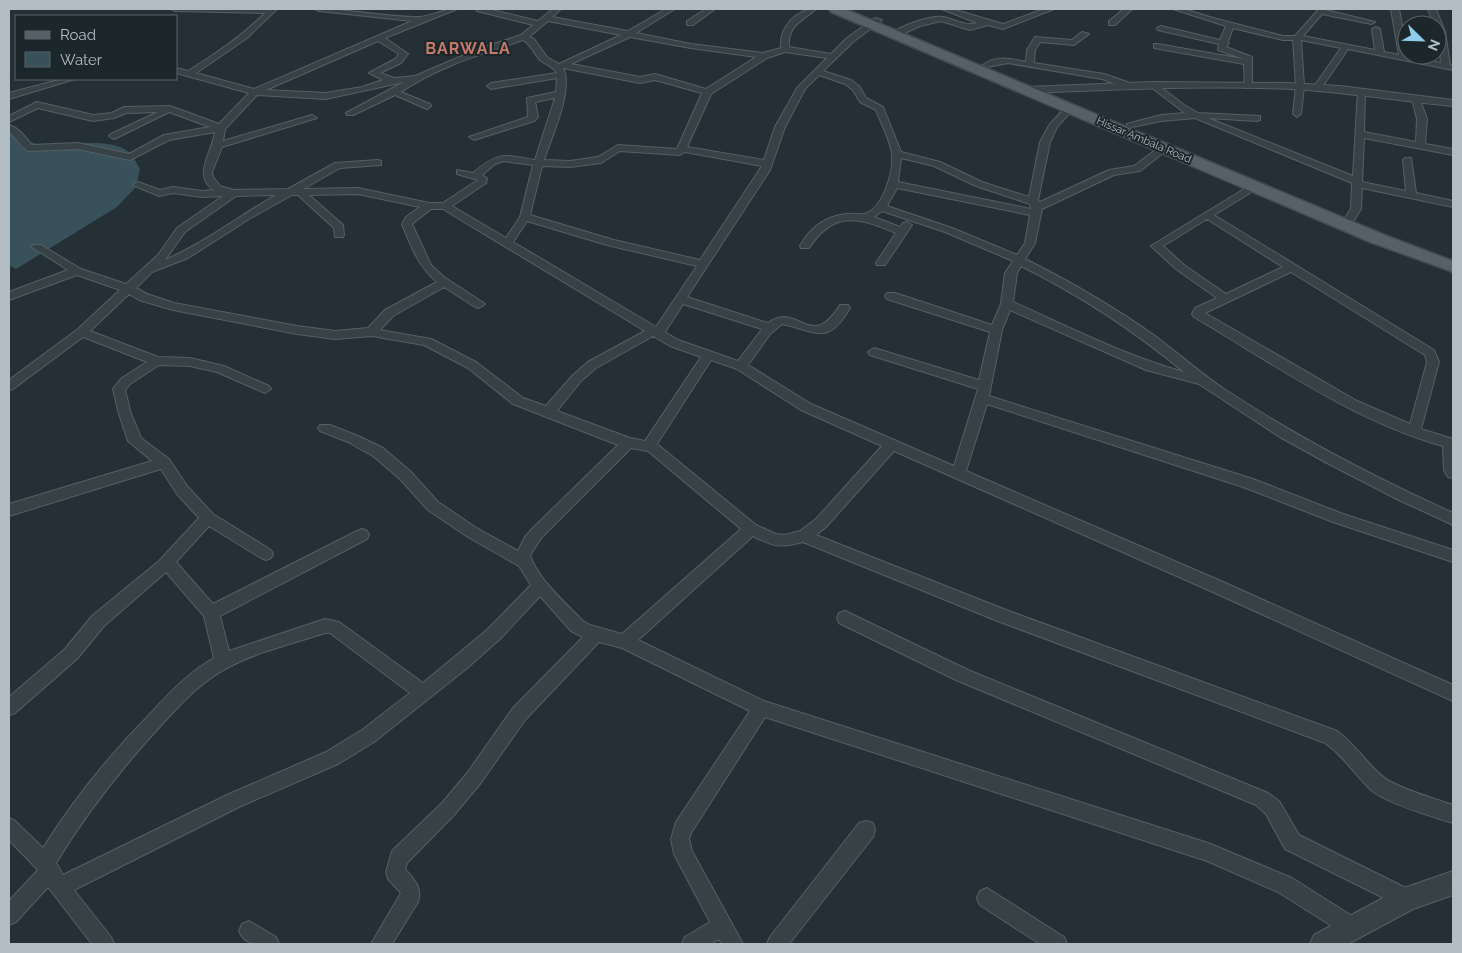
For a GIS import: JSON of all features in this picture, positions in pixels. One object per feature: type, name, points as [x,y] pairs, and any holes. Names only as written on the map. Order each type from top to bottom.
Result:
[{"type":"main road","name":"Hissar Ambala Road","points":[[843,10],[899,32],[1026,90],[1376,238],[1453,266]]},
{"type":"main road","name":"Hissar Ambala Road","points":[[899,32],[987,65],[1350,218],[1453,266]]},
{"type":"street","points":[[175,9],[272,10]]},
{"type":"street","points":[[319,9],[364,11],[422,20]]},
{"type":"street","points":[[9,128],[18,134],[29,148],[78,146],[130,157],[167,137],[220,128],[255,92],[379,38],[453,9]]},
{"type":"street","points":[[480,9],[539,24]]},
{"type":"street","points":[[350,113],[395,92],[414,79],[479,52],[524,37],[556,9]]},
{"type":"street","points":[[491,86],[561,69],[671,9]]},
{"type":"street","points":[[690,23],[711,9]]},
{"type":"street","points":[[785,50],[783,41],[788,28],[796,17],[811,9]]},
{"type":"street","points":[[934,21],[946,9],[985,23],[1003,26],[1050,9]]},
{"type":"street","points":[[1112,23],[1128,9]]},
{"type":"street","points":[[1177,9],[1192,11],[1230,25],[1283,38],[1297,38],[1397,57]]},
{"type":"street","points":[[1432,9],[1441,32],[1450,67]]},
{"type":"street","points":[[190,74],[247,35],[272,10]]},
{"type":"street","points":[[1297,114],[1300,86],[1297,38],[1323,10],[1374,25],[1380,54]]},
{"type":"street","points":[[546,18],[628,34],[764,56]]},
{"type":"street","points":[[899,32],[918,24],[945,19],[970,28],[985,23]]},
{"type":"street","points":[[549,412],[577,378],[592,365],[656,332],[681,299],[765,170],[780,127],[801,88],[850,40],[875,22]]},
{"type":"street","points":[[1230,25],[1222,49],[1246,55],[1248,62],[1248,86]]},
{"type":"street","points":[[1161,28],[1225,43]]},
{"type":"street","points":[[1030,65],[1031,50],[1038,39],[1074,43],[1085,34]]},
{"type":"street","points":[[524,37],[532,41],[544,58],[561,69],[640,80],[655,77],[707,92]]},
{"type":"street","points":[[379,38],[404,54],[398,61],[373,73],[393,81]]},
{"type":"street","points":[[1157,46],[1248,62]]},
{"type":"street","points":[[1317,88],[1346,47]]},
{"type":"street","points":[[475,176],[492,162],[502,158],[539,163],[570,164],[601,160],[618,148],[678,153],[683,148],[696,113],[707,92],[764,56],[785,50],[833,57]]},
{"type":"street","points":[[987,65],[994,62],[1008,61],[1104,77],[1127,85]]},
{"type":"street","points":[[508,242],[525,216],[533,179],[559,101],[561,69]]},
{"type":"street","points":[[178,71],[255,92],[302,96],[326,96],[393,81],[414,79]]},
{"type":"street","points":[[818,72],[848,82],[856,88],[863,100],[880,110],[897,154],[892,184],[880,207],[866,218]]},
{"type":"street","points":[[9,96],[67,80]]},
{"type":"street","points":[[1026,90],[1127,85],[1300,86],[1453,104]]},
{"type":"street","points":[[1154,85],[1194,115],[1357,183],[1453,204]]},
{"type":"street","points":[[395,92],[427,106]]},
{"type":"street","points":[[1350,218],[1356,209],[1361,92]]},
{"type":"street","points":[[474,138],[533,117],[530,99],[560,94]]},
{"type":"street","points":[[1416,99],[1422,118],[1420,146]]},
{"type":"street","points":[[9,119],[37,105],[93,118],[114,115],[124,110],[170,110],[220,128]]},
{"type":"street","points":[[959,473],[991,363],[996,330],[1007,304],[1011,273],[1030,243],[1045,142],[1053,126],[1070,108]]},
{"type":"street","points":[[114,136],[170,110]]},
{"type":"street","points":[[1130,126],[1142,121],[1194,115],[1257,118]]},
{"type":"street","points":[[218,146],[312,118]]},
{"type":"street","points":[[220,128],[218,146],[207,176],[216,188],[231,192]]},
{"type":"street","points":[[1359,134],[1453,152]]},
{"type":"street","points":[[683,148],[766,164]]},
{"type":"street","points":[[892,184],[1036,207],[1068,194],[1099,176],[1112,172],[1137,169],[1164,148]]},
{"type":"street","points":[[897,154],[937,164],[979,184],[1036,207]]},
{"type":"street","points":[[1408,160],[1411,196]]},
{"type":"street","points":[[146,272],[184,256],[245,217],[296,191],[341,164],[378,163]]},
{"type":"street","points":[[445,206],[483,182],[482,178],[460,172]]},
{"type":"street","points":[[138,185],[159,193],[173,190],[202,194],[296,191],[358,192],[429,206],[445,206],[674,343],[741,366],[806,407],[1453,693]]},
{"type":"street","points":[[1225,298],[1156,248],[1156,244],[1254,186]]},
{"type":"street","points":[[296,191],[339,227],[340,235]]},
{"type":"street","points":[[9,386],[82,332],[162,257],[181,230],[231,192]]},
{"type":"street","points":[[429,206],[407,222],[407,226],[426,266],[445,282],[479,304]]},
{"type":"street","points":[[880,207],[914,217],[1019,260],[1062,282],[1142,332],[1206,382],[1333,461],[1453,519]]},
{"type":"street","points":[[1207,215],[1430,353],[1433,362],[1414,432]]},
{"type":"street","points":[[525,216],[611,243],[703,264]]},
{"type":"street","points":[[805,246],[813,231],[824,224],[848,217],[866,218],[901,231]]},
{"type":"street","points":[[881,263],[901,231],[914,217]]},
{"type":"street","points":[[36,247],[77,271],[129,289],[143,297],[173,306],[280,327],[335,335],[372,332],[407,338],[438,347],[472,365],[510,396],[628,443],[649,446],[693,479],[752,529],[774,540],[785,541],[804,536],[821,523],[892,444]]},
{"type":"street","points":[[1292,267],[1225,298],[1199,311],[1198,314],[1352,404],[1414,432],[1452,444],[1451,470],[1453,473]]},
{"type":"street","points":[[9,296],[77,271]]},
{"type":"street","points":[[372,332],[385,316],[445,282]]},
{"type":"street","points":[[891,296],[996,330]]},
{"type":"street","points":[[681,299],[769,327]]},
{"type":"street","points":[[1007,304],[1150,367],[1206,382]]},
{"type":"street","points":[[741,366],[769,327],[780,320],[816,330],[824,330],[831,327],[844,308]]},
{"type":"street","points":[[82,332],[157,360],[190,362],[220,369],[265,389]]},
{"type":"street","points":[[874,352],[983,392],[1248,483],[1338,518],[1453,556]]},
{"type":"street","points":[[649,446],[708,355]]},
{"type":"street","points":[[157,360],[126,381],[119,389],[133,437],[139,444],[164,462],[182,490],[208,518],[266,554]]},
{"type":"street","points":[[325,428],[353,439],[378,452],[406,476],[433,506],[473,533],[524,562]]},
{"type":"street","points":[[628,443],[530,541],[523,555],[524,562],[540,586],[577,626],[596,634],[625,642],[761,708],[1208,852],[1285,885],[1337,939],[1407,899],[1453,883]]},
{"type":"street","points":[[9,510],[164,462]]},
{"type":"street","points":[[9,707],[72,654],[98,621],[167,562],[208,518]]},
{"type":"street","points":[[625,642],[752,529]]},
{"type":"street","points":[[211,613],[362,535]]},
{"type":"street","points":[[804,536],[916,584],[1056,638],[1332,737],[1352,753],[1385,790],[1453,814]]},
{"type":"street","points":[[167,562],[211,613],[223,660]]},
{"type":"street","points":[[9,915],[51,874],[234,801],[332,758],[368,736],[494,634],[540,586]]},
{"type":"street","points":[[845,618],[962,675],[1262,798],[1276,812],[1285,834],[1292,842],[1407,899]]},
{"type":"street","points":[[51,874],[68,824],[121,756],[190,684],[202,673],[223,660],[329,626],[340,630],[423,693]]},
{"type":"street","points":[[382,944],[411,895],[409,887],[395,872],[399,858],[448,810],[474,778],[520,714],[596,634]]},
{"type":"street","points":[[733,944],[683,854],[680,839],[683,829],[761,708]]},
{"type":"street","points":[[9,827],[51,874],[104,944]]},
{"type":"street","points":[[777,944],[866,830]]},
{"type":"street","points":[[987,898],[1057,944]]},
{"type":"street","points":[[692,944],[723,926]]},
{"type":"street","points":[[249,931],[269,944]]},
{"type":"water","points":[[9,130],[37,144],[101,143],[124,149],[132,155],[140,169],[136,187],[117,207],[16,269],[9,265]]},
{"type":"district","name":"BARWALA","points":[[468,48]]}]
